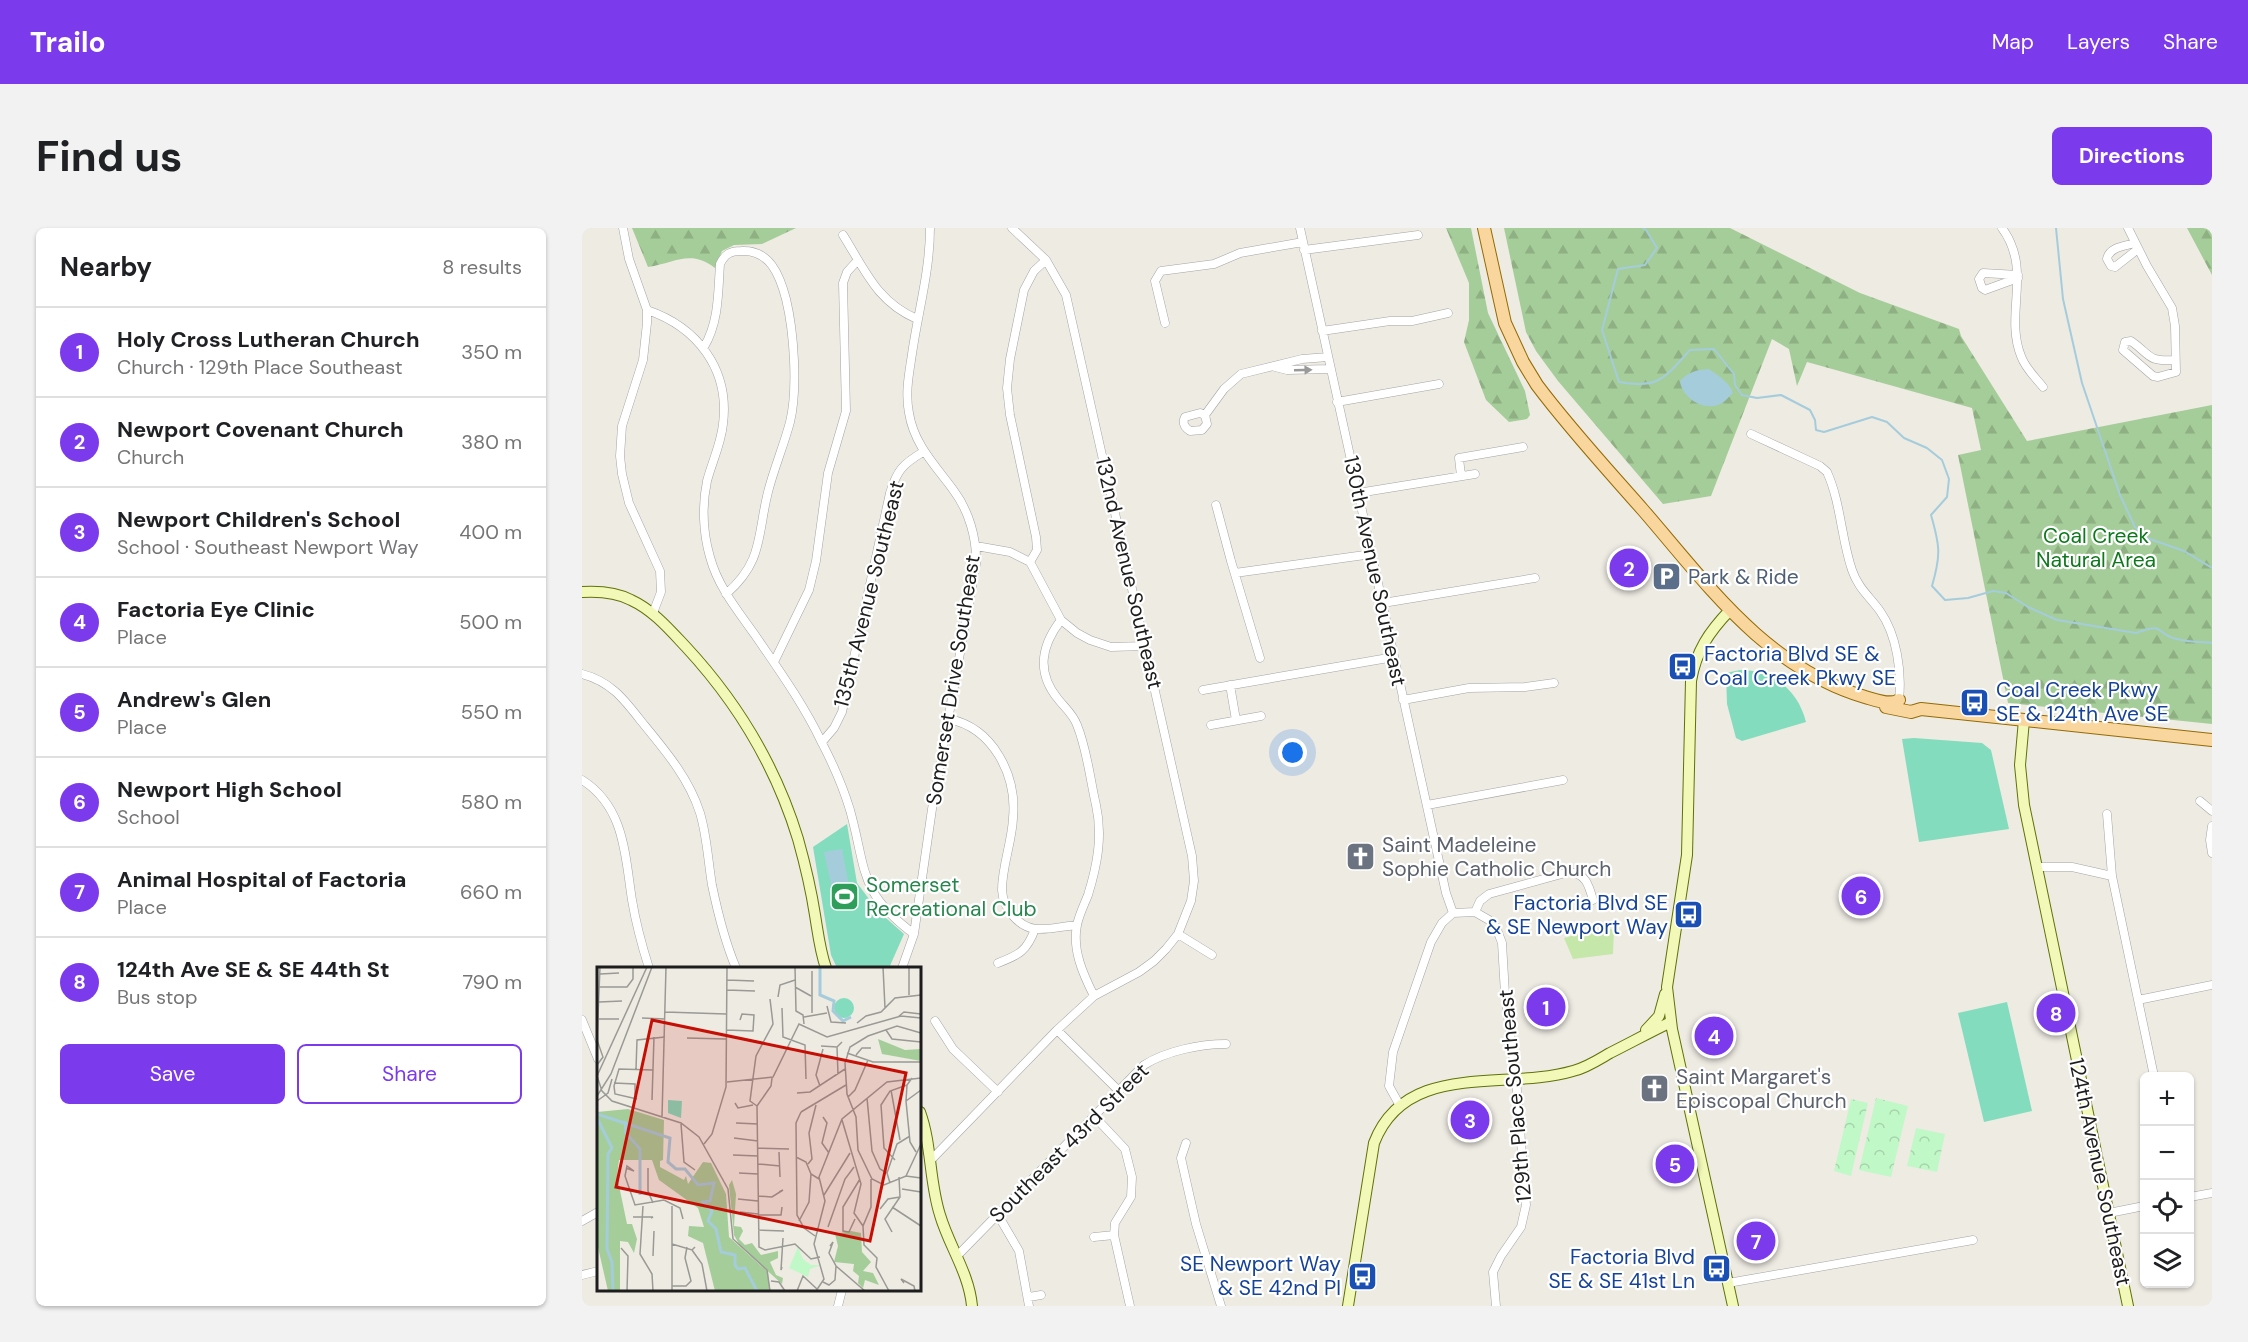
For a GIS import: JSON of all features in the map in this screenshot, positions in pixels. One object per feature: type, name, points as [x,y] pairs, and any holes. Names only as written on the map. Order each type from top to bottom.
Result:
[{"type":"main road","points":[[1484,228],[1505,322],[1523,362],[1537,385],[1730,610],[1755,635],[1790,662],[1839,687],[1886,702],[1910,701],[1921,709]]},
{"type":"main road","points":[[582,592],[600,591],[615,594],[653,613],[709,672],[727,696],[773,774],[791,819],[808,876],[820,952],[825,967]]},
{"type":"main road","points":[[1635,1040],[1657,1020],[1666,987],[1688,855],[1692,672],[1705,638],[1730,610]]},
{"type":"main road","points":[[1839,687],[1844,694],[1881,706],[1911,712],[1921,709],[2212,740]]},
{"type":"main road","name":"124th Avenue Southeast","points":[[2024,720],[2020,774],[2024,805],[2128,1306]]},
{"type":"main road","points":[[1666,987],[1671,1022],[1733,1306]]},
{"type":"main road","points":[[1348,1306],[1374,1143],[1382,1124],[1399,1104],[1412,1096],[1432,1089],[1573,1071],[1671,1022]]},
{"type":"main road","points":[[921,1115],[926,1130],[933,1188],[941,1218],[958,1255],[970,1290],[972,1306]]},
{"type":"street","points":[[622,228],[629,260],[647,310],[645,351],[627,406],[620,442],[622,474],[629,503],[660,571],[661,592],[653,613]]},
{"type":"street","name":"Somerset Drive Southeast","points":[[903,967],[914,934],[932,809],[976,564],[976,546],[960,501],[923,452],[912,426],[907,401],[917,319],[928,260],[930,228]]},
{"type":"street","name":"132nd Avenue Southeast","points":[[1012,228],[1046,260],[1059,281],[1068,304],[1192,856],[1194,881],[1191,901],[1178,934]]},
{"type":"street","name":"130th Avenue Southeast","points":[[1300,228],[1446,893],[1453,914]]},
{"type":"street","points":[[2002,228],[2016,255],[2018,348],[2025,366],[2043,387]]},
{"type":"street","points":[[2128,228],[2172,308],[2175,326],[2176,372],[2158,377],[2153,376],[2123,350],[2127,341],[2131,341],[2152,359],[2175,360]]},
{"type":"street","points":[[843,235],[885,300],[902,313],[917,319]]},
{"type":"street","points":[[1164,323],[1155,281],[1161,271],[1214,264],[1240,253],[1418,235]]},
{"type":"street","points":[[704,347],[715,323],[720,264],[724,256],[743,250],[756,253],[768,260],[779,277],[790,321],[794,388],[790,420],[770,483],[757,551],[743,576],[726,594]]},
{"type":"street","points":[[774,662],[800,611],[813,576],[828,473],[846,411],[843,283],[848,272],[858,260]]},
{"type":"street","points":[[1030,562],[1037,550],[1036,537],[1010,415],[1007,388],[1010,359],[1024,290],[1034,271],[1046,260]]},
{"type":"street","points":[[647,310],[668,318],[704,347],[719,378],[724,422],[708,480],[704,526],[713,569],[726,594],[774,662],[822,742],[849,807],[862,867],[870,888],[886,911],[914,934]]},
{"type":"street","points":[[1322,331],[1390,321],[1412,321],[1448,313]]},
{"type":"street","points":[[1275,367],[1281,363],[1302,359],[1328,357]]},
{"type":"street","points":[[1205,415],[1233,379],[1250,371],[1275,367],[1294,370],[1330,369]]},
{"type":"street","points":[[1337,402],[1439,384]]},
{"type":"street","points":[[1751,434],[1820,466],[1827,472],[1854,577],[1863,593],[1883,615],[1891,633],[1900,670],[1899,700]]},
{"type":"street","points":[[1461,476],[1459,458],[1523,447]]},
{"type":"street","name":"135th Avenue Southeast","points":[[822,742],[830,734],[842,712],[895,477],[906,462],[923,452]]},
{"type":"street","points":[[1358,493],[1475,474]]},
{"type":"street","points":[[1216,505],[1260,658]]},
{"type":"street","points":[[976,546],[1010,552],[1030,562],[1061,620],[1077,633],[1101,644],[1124,648],[1145,646]]},
{"type":"street","points":[[1235,573],[1372,554]]},
{"type":"street","points":[[1383,603],[1535,578]]},
{"type":"street","points":[[1061,620],[1049,635],[1045,646],[1045,673],[1049,686],[1070,712],[1078,727],[1097,811],[1099,850],[1095,871],[1077,926],[1080,966],[1094,996]]},
{"type":"street","points":[[1203,690],[1394,657]]},
{"type":"street","points":[[582,674],[603,681],[613,688],[648,729],[689,786],[701,815],[712,885],[723,931],[735,967]]},
{"type":"street","points":[[1403,699],[1469,688],[1525,687],[1554,683]]},
{"type":"street","points":[[1230,686],[1236,720]]},
{"type":"street","points":[[1211,725],[1261,716]]},
{"type":"street","points":[[949,719],[970,726],[983,736],[998,754],[1006,771],[1014,817],[1002,890],[1003,897],[1014,918],[1035,929],[1077,926]]},
{"type":"street","points":[[582,780],[608,804],[622,833],[635,916],[648,967]]},
{"type":"street","points":[[1427,804],[1563,780]]},
{"type":"street","points":[[2200,801],[2212,811]]},
{"type":"street","points":[[2107,814],[2112,876],[2153,1072]]},
{"type":"street","points":[[2212,826],[2210,840],[2212,853]]},
{"type":"street","points":[[2037,867],[2072,867],[2112,876]]},
{"type":"street","points":[[1399,1104],[1392,1094],[1389,1079],[1393,1052],[1431,942],[1442,923],[1453,914],[1475,912],[1480,901],[1489,894],[1569,872],[1584,878],[1593,900]]},
{"type":"street","name":"129th Place Southeast","points":[[1475,912],[1489,920],[1500,934],[1504,958],[1507,1014],[1516,1078],[1526,1205],[1521,1227],[1493,1272],[1496,1306]]},
{"type":"street","points":[[998,963],[1026,948],[1035,929]]},
{"type":"street","points":[[930,1161],[1057,1030],[1094,996],[1139,972],[1154,961],[1178,934],[1212,955]]},
{"type":"street","points":[[2138,1000],[2212,985]]},
{"type":"street","points":[[582,1020],[597,1057]]},
{"type":"street","points":[[935,1021],[953,1049],[998,1092]]},
{"type":"street","points":[[1057,1030],[1118,1090]]},
{"type":"street","name":"Southeast 43rd Street","points":[[958,1255],[1144,1065],[1160,1056],[1213,1044],[1226,1044]]},
{"type":"street","points":[[1094,1116],[1125,1149],[1132,1178],[1131,1197],[1115,1223],[1114,1235],[1130,1306]]},
{"type":"street","points":[[1186,1143],[1182,1158],[1188,1189],[1196,1224],[1221,1306]]},
{"type":"street","points":[[2194,1196],[2212,1193]]},
{"type":"street","points":[[2109,1213],[2140,1207]]},
{"type":"street","points":[[582,1221],[597,1213]]},
{"type":"street","points":[[998,1215],[1018,1251],[1029,1306]]},
{"type":"street","points":[[1094,1237],[1114,1235]]},
{"type":"street","points":[[1728,1283],[1973,1240]]},
{"type":"street","points":[[582,1275],[597,1271]]},
{"type":"street","points":[[838,1306],[842,1291]]},
{"type":"street","points":[[1029,1297],[1041,1295]]},
{"type":"green space","points":[[632,228],[796,228],[762,244],[734,245],[722,251],[715,268],[706,262],[690,258],[648,267]]},
{"type":"green space","points":[[1446,228],[1471,228],[1488,313],[1525,391],[1530,415],[1527,419],[1509,422],[1486,400],[1464,342],[1469,320],[1469,283]]},
{"type":"green space","name":"Coal Creek Natural Area","points":[[1504,228],[1730,228],[1860,293],[1959,329],[1961,336],[2027,441],[2212,405],[2212,724],[2008,703],[1958,455],[1981,450],[1972,408],[1807,362],[1797,386],[1789,349],[1772,339],[1711,496],[1663,504],[1558,381],[1536,351],[1526,332]]},
{"type":"green space","points":[[2187,228],[2212,228],[2212,275]]},
{"type":"green space","points":[[1740,670],[1763,674],[1782,684],[1797,700],[1806,722],[1742,741],[1736,738],[1727,704],[1726,673]]},
{"type":"green space","points":[[1902,739],[1982,743],[1991,750],[2009,829],[1919,842]]},
{"type":"green space","name":"Somerset Recreational Club","points":[[847,824],[857,883],[878,911],[904,934],[889,967],[837,967],[831,955],[813,847]]},
{"type":"green space","points":[[1614,929],[1613,954],[1573,959],[1564,938],[1585,932]]},
{"type":"green space","points":[[2007,1002],[2032,1111],[1984,1122],[1958,1013]]},
{"type":"green space","points":[[1876,1098],[1908,1106],[1891,1177],[1859,1170]]},
{"type":"green space","points":[[1851,1099],[1868,1103],[1851,1176],[1834,1171]]},
{"type":"green space","points":[[1916,1128],[1945,1134],[1937,1172],[1907,1166]]},
{"type":"water","points":[[1708,369],[1719,376],[1733,393],[1715,406],[1695,402],[1685,393],[1680,381],[1693,372]]},
{"type":"water","points":[[842,849],[849,886],[832,889],[824,852]]},
{"type":"waterway","points":[[1643,228],[1657,248],[1645,265],[1618,269],[1602,330],[1619,382],[1633,384],[1653,382],[1674,368],[1690,350],[1714,349],[1734,374],[1735,385],[1742,395],[1757,398],[1781,395],[1810,410],[1815,420],[1816,430],[1824,432],[1872,417],[1887,422],[1904,438],[1927,448],[1942,460],[1949,479],[1947,497],[1931,515],[1938,551],[1932,586],[1945,600],[1968,598],[1993,591],[2006,593],[2028,607],[2057,620],[2136,633],[2152,628],[2177,639],[2212,643]]},
{"type":"waterway","points":[[2056,228],[2063,299],[2082,383],[2120,495],[2135,527],[2147,538],[2184,551],[2212,568]]},
{"type":"place","name":"Newport Covenant Church","points":[[1629,568]]},
{"type":"place","name":"Park & Ride","points":[[1667,577]]},
{"type":"place","name":"Factoria Blvd SE & Coal Creek Pkwy SE","points":[[1683,666]]},
{"type":"place","name":"Coal Creek Pkwy SE & 124th Ave SE","points":[[1975,702]]},
{"type":"place","name":"Saint Madeleine Sophie Catholic Church","points":[[1361,857]]},
{"type":"place","name":"Newport High School","points":[[1861,896]]},
{"type":"place","name":"Somerset Recreational Club","points":[[845,897]]},
{"type":"place","name":"Factoria Blvd SE & SE Newport Way","points":[[1689,915]]},
{"type":"place","name":"Holy Cross Lutheran Church","points":[[1546,1007]]},
{"type":"place","name":"124th Ave SE & SE 44th St","points":[[2056,1013]]},
{"type":"place","name":"Factoria Eye Clinic","points":[[1714,1036]]},
{"type":"place","name":"Saint Margaret's Episcopal Church","points":[[1655,1089]]},
{"type":"place","name":"Newport Children's School","points":[[1470,1120]]},
{"type":"place","name":"Andrew's Glen","points":[[1675,1164]]},
{"type":"place","name":"Animal Hospital of Factoria","points":[[1756,1241]]},
{"type":"place","name":"Factoria Blvd SE & SE 41st Ln","points":[[1716,1269]]},
{"type":"place","name":"SE Newport Way & SE 42nd Pl","points":[[1362,1276]]}]
